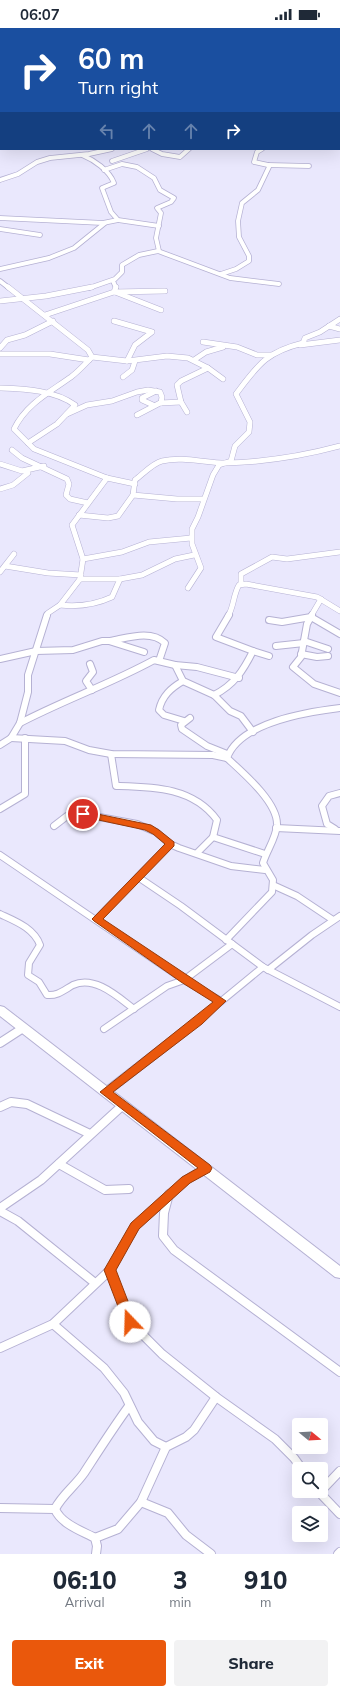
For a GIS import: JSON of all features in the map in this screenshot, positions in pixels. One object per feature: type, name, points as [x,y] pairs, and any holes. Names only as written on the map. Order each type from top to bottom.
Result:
[{"type":"main road","points":[[0,1010],[340,1273]]},
{"type":"street","points":[[0,180],[18,174],[37,162],[50,158],[82,155],[107,150]]},
{"type":"street","points":[[112,161],[144,150]]},
{"type":"street","points":[[154,150],[162,154],[180,157],[188,150]]},
{"type":"street","points":[[260,150],[257,152],[254,162],[268,165],[309,166]]},
{"type":"street","points":[[82,155],[104,170],[114,182],[102,188],[111,212],[118,220]]},
{"type":"street","points":[[104,170],[122,164],[137,167],[154,178],[160,190],[174,198],[171,202],[157,208],[161,213],[156,238],[159,251]]},
{"type":"street","points":[[220,275],[244,266],[250,260],[250,254],[238,236],[236,224],[243,210],[242,203],[261,187],[268,165]]},
{"type":"street","points":[[0,218],[105,223],[118,220],[159,226]]},
{"type":"street","points":[[0,269],[48,258],[74,248],[105,223]]},
{"type":"street","points":[[0,230],[40,235]]},
{"type":"street","points":[[0,301],[76,292],[114,281],[121,274],[122,265],[126,262],[144,254],[159,251],[220,275],[250,282],[279,284]]},
{"type":"street","points":[[0,281],[53,321],[88,350],[91,358]]},
{"type":"street","points":[[114,281],[116,288],[114,292]]},
{"type":"street","points":[[45,315],[114,292],[165,291]]},
{"type":"street","points":[[114,292],[161,310]]},
{"type":"street","points":[[114,320],[152,332],[135,345],[127,361]]},
{"type":"street","points":[[188,588],[196,578],[201,568],[194,555],[191,538],[192,528],[199,517],[206,487],[217,467],[231,461],[234,458],[235,446],[248,434],[250,418],[236,394],[256,369],[278,350],[303,343],[305,338],[320,332],[340,320]]},
{"type":"street","points":[[0,348],[7,340],[25,335],[53,321]]},
{"type":"street","points":[[330,326],[340,329]]},
{"type":"street","points":[[298,344],[310,345],[340,340]]},
{"type":"street","points":[[203,342],[237,347],[257,355],[271,355]]},
{"type":"street","points":[[194,360],[206,352],[224,346]]},
{"type":"street","points":[[0,354],[50,354],[127,361],[172,356],[194,360],[223,379]]},
{"type":"street","points":[[91,358],[72,376],[46,393],[33,404],[16,425],[14,430],[34,449],[44,454],[107,478],[135,484]]},
{"type":"street","points":[[123,377],[132,370],[135,361]]},
{"type":"street","points":[[187,412],[181,402],[178,385],[181,381],[208,368]]},
{"type":"street","points":[[0,388],[25,389],[46,393],[73,403],[74,406],[57,424],[28,443]]},
{"type":"street","points":[[67,414],[89,405],[114,401],[130,393],[156,391],[162,394],[161,402]]},
{"type":"street","points":[[153,405],[142,400],[142,398],[156,391]]},
{"type":"street","points":[[137,415],[161,402],[181,402]]},
{"type":"street","points":[[79,515],[113,518],[118,516],[124,510],[133,495],[135,480],[160,461],[172,459],[225,463],[301,456],[340,446]]},
{"type":"street","points":[[12,450],[16,455],[44,466],[68,479],[69,484],[66,495],[68,498],[88,503]]},
{"type":"street","points":[[0,464],[23,473],[28,473]]},
{"type":"street","points":[[0,489],[12,485],[28,473],[44,466]]},
{"type":"street","points":[[0,745],[7,742],[11,738],[20,723],[28,692],[28,675],[48,613],[60,605],[80,577],[83,559],[72,525],[107,478]]},
{"type":"street","points":[[133,495],[178,500],[202,499]]},
{"type":"street","points":[[83,559],[122,552],[149,542],[191,538]]},
{"type":"street","points":[[269,656],[216,637],[232,610],[236,590],[241,584],[242,574],[253,566],[272,558],[287,559],[340,552]]},
{"type":"street","points":[[0,572],[14,554]]},
{"type":"street","points":[[5,566],[80,577],[120,578],[142,575],[175,559],[194,555]]},
{"type":"street","points":[[60,605],[86,607],[104,601],[112,597],[120,578]]},
{"type":"street","points":[[241,584],[321,599],[340,612]]},
{"type":"street","points":[[321,599],[307,624],[301,654],[293,667],[314,684],[340,693]]},
{"type":"street","points":[[269,620],[282,622],[311,617],[340,634]]},
{"type":"street","points":[[0,652],[2,658],[36,651],[73,650],[102,641],[140,635],[159,637],[164,644],[159,661]]},
{"type":"street","points":[[108,641],[144,652]]},
{"type":"street","points":[[276,646],[304,642],[328,652],[317,657],[301,654]]},
{"type":"street","points":[[214,695],[232,685],[239,678],[253,651]]},
{"type":"street","points":[[20,723],[60,703],[119,679],[151,661],[197,667],[239,678]]},
{"type":"street","points":[[90,664],[93,672],[86,681],[92,690]]},
{"type":"street","points":[[174,665],[178,668],[183,681],[204,689],[214,695],[230,711],[241,716],[253,732]]},
{"type":"street","points":[[183,681],[164,694],[159,710],[164,715],[184,721]]},
{"type":"street","points":[[227,756],[232,748],[253,732],[292,715],[340,708]]},
{"type":"street","points":[[190,718],[184,721],[181,725],[182,729],[207,746],[227,756],[269,800],[275,813],[276,828],[265,854],[263,863],[265,870],[274,882],[275,886],[297,896],[334,920]]},
{"type":"street","points":[[11,738],[65,741],[89,750],[111,754],[227,756]]},
{"type":"street","points":[[0,809],[22,798],[25,794],[25,738]]},
{"type":"street","points":[[111,754],[116,786],[154,788],[200,800],[215,815],[217,820],[213,837],[198,853]]},
{"type":"street","points":[[339,831],[327,824],[322,809],[326,798],[340,792]]},
{"type":"street","points":[[54,826],[67,816],[90,815],[147,828],[156,832],[170,844],[231,866],[265,870]]},
{"type":"street","points":[[276,828],[339,831]]},
{"type":"street","points":[[213,837],[265,854]]},
{"type":"street","points":[[97,919],[170,844]]},
{"type":"street","points":[[2,858],[66,901],[97,919],[184,980],[220,1001]]},
{"type":"street","points":[[138,877],[181,906],[265,968],[340,1007]]},
{"type":"street","points":[[104,1029],[167,986],[184,980],[229,942],[272,892],[275,886]]},
{"type":"street","points":[[0,914],[27,929],[40,942],[40,945],[32,956],[27,971],[28,976],[39,982],[47,994],[55,995],[78,983],[86,983],[102,987],[134,1009]]},
{"type":"street","points":[[106,1092],[198,1021],[220,1001],[340,916]]},
{"type":"street","points":[[0,1043],[23,1028]]},
{"type":"street","points":[[2,1103],[11,1102],[26,1104],[90,1134]]},
{"type":"street","points":[[95,1283],[18,1221],[0,1210],[41,1180],[123,1105]]},
{"type":"street","points":[[59,1164],[81,1178],[105,1190],[129,1189]]},
{"type":"street","points":[[0,1348],[53,1324],[75,1305],[95,1283],[110,1270],[135,1226],[186,1180],[206,1168]]},
{"type":"street","points":[[169,1194],[164,1213],[163,1236],[174,1250],[340,1372]]},
{"type":"street","points":[[110,1270],[130,1322],[162,1354],[216,1397],[275,1439],[296,1462]]},
{"type":"street","points":[[53,1324],[104,1368],[124,1393],[129,1406],[142,1427],[154,1441],[166,1447]]},
{"type":"street","points":[[95,1538],[118,1529],[141,1502],[166,1447],[187,1438],[201,1422],[206,1408],[216,1397]]},
{"type":"street","points":[[96,1554],[97,1546],[95,1538],[65,1522],[58,1516],[55,1509],[59,1501],[83,1474],[100,1446],[129,1406]]},
{"type":"street","points":[[328,1482],[340,1471]]},
{"type":"street","points":[[324,1498],[340,1514]]},
{"type":"street","points":[[141,1502],[168,1513],[186,1535],[211,1554]]},
{"type":"street","points":[[0,1508],[55,1509]]},
{"type":"route","points":[[83,814],[137,824],[156,832],[170,844],[97,919],[184,980],[220,1001],[198,1021],[106,1092],[206,1168],[186,1180],[135,1226],[110,1270],[130,1322]]}]
